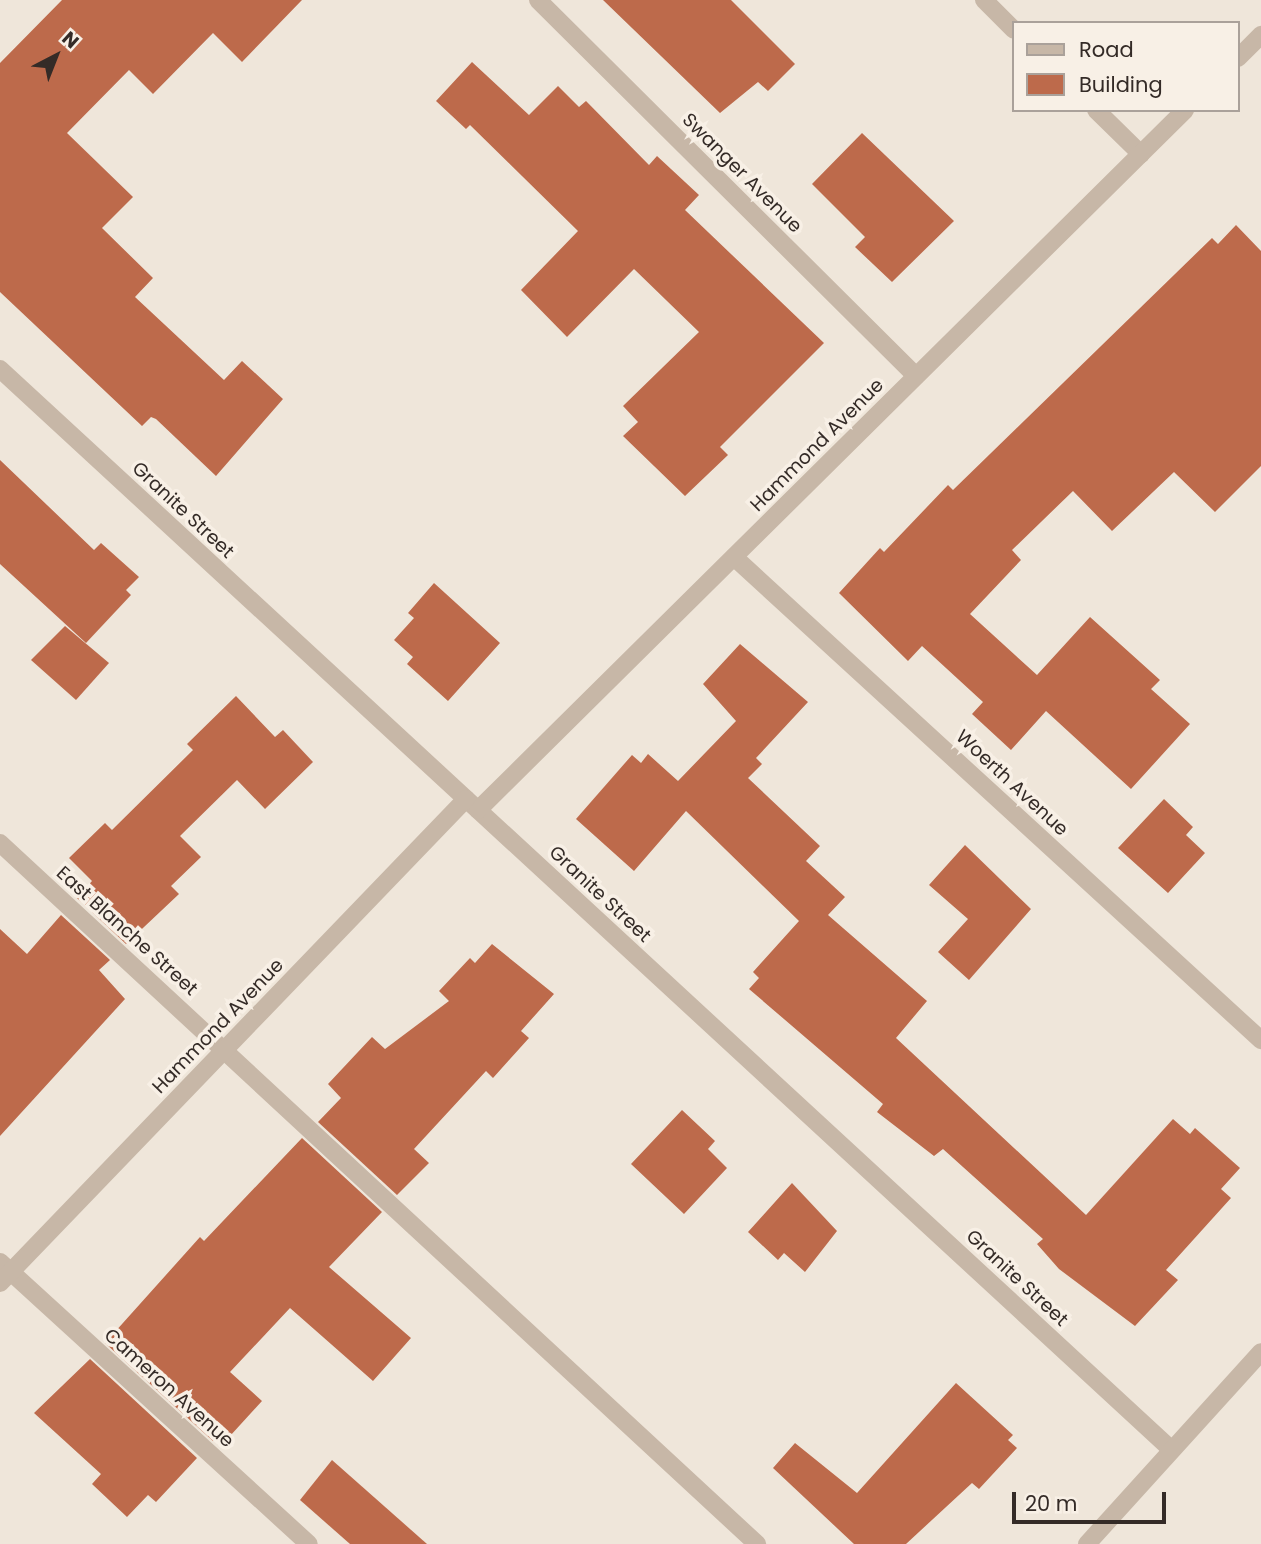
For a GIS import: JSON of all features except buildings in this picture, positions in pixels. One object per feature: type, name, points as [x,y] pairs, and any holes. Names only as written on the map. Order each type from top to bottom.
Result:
[{"type":"street","name":"Swanger Avenue","points":[[538,0],[916,376]]},
{"type":"street","points":[[984,0],[1012,28]]},
{"type":"street","points":[[1240,56],[1261,35]]},
{"type":"street","points":[[1098,112],[1141,154]]},
{"type":"street","name":"Hammond Avenue","points":[[3,1272],[472,805],[734,557],[1183,112]]},
{"type":"street","name":"Granite Street","points":[[0,369],[1172,1450]]},
{"type":"street","name":"Woerth Avenue","points":[[734,557],[1261,1040]]},
{"type":"street","name":"East Blanche Street","points":[[0,844],[225,1049],[757,1544]]},
{"type":"street","name":"Cameron Avenue","points":[[3,1272],[309,1544]]},
{"type":"street","points":[[1087,1544],[1261,1352]]}]
